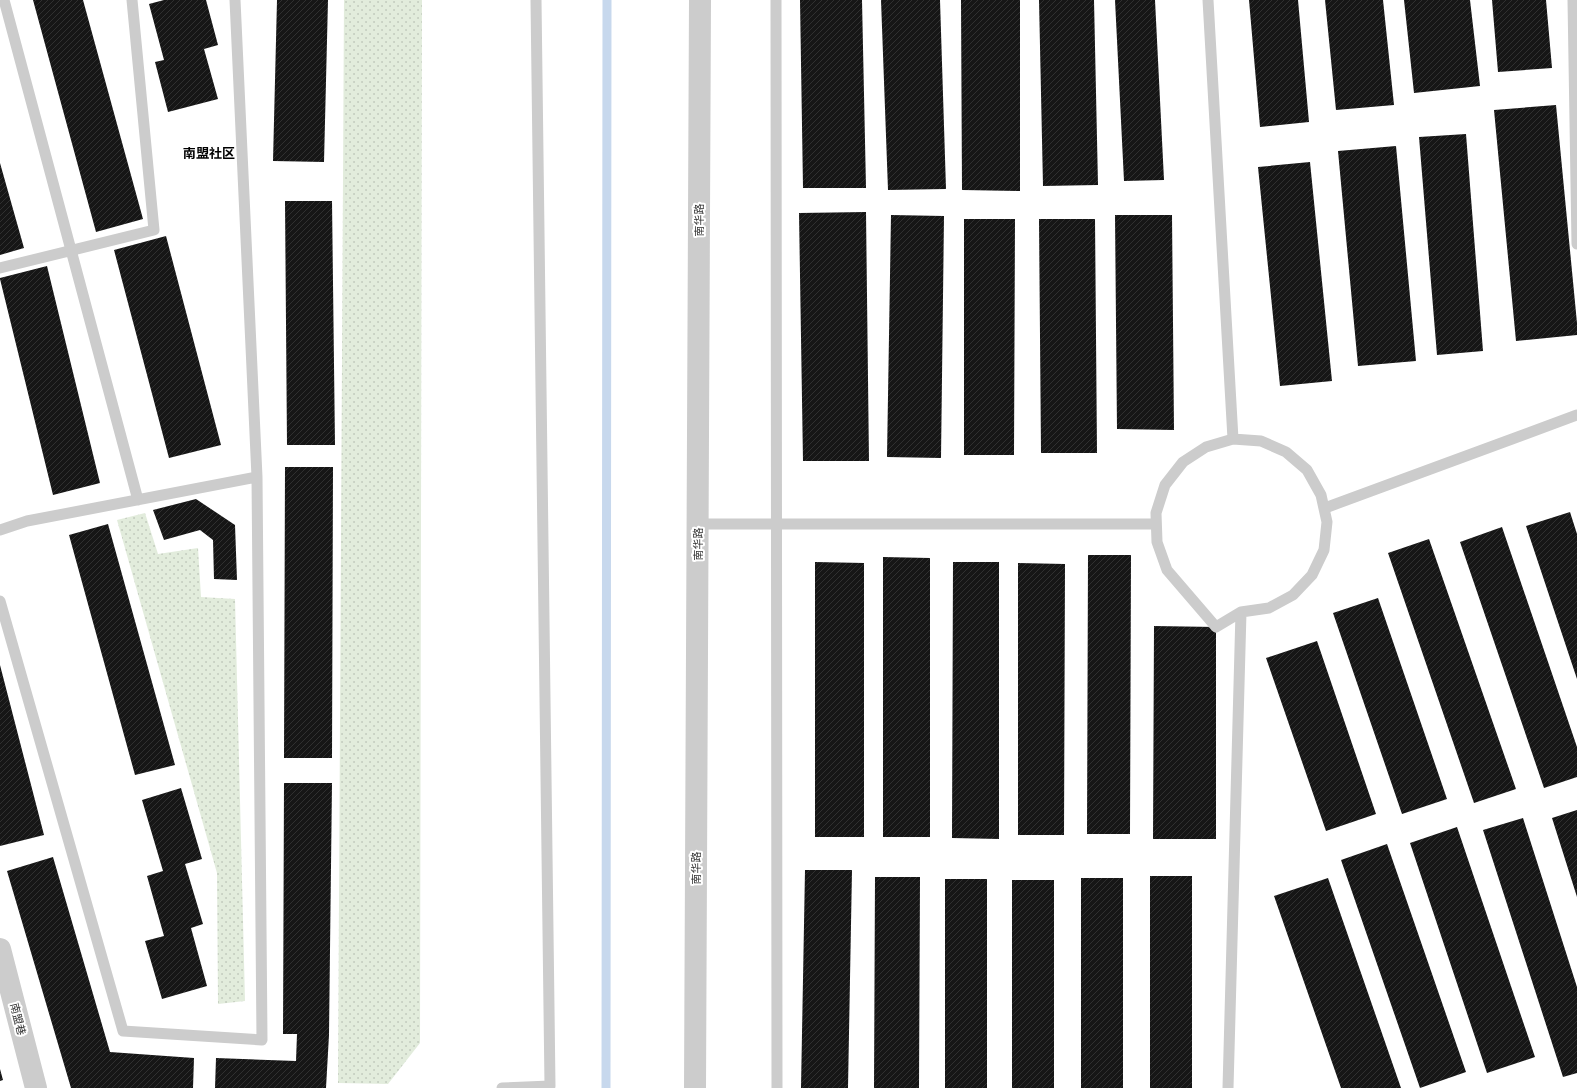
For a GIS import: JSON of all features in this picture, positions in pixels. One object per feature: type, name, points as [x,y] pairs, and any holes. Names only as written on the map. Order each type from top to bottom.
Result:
[{"type":"street","name":"南华路","points":[[695,1088],[700,0]]},
{"type":"street","name":"南盟巷","points":[[0,949],[36,1088]]},
{"type":"lane","points":[[4,0],[138,500]]},
{"type":"lane","points":[[0,268],[154,230],[132,0]]},
{"type":"lane","points":[[0,601],[123,1032],[262,1040],[257,477],[235,0]]},
{"type":"lane","points":[[502,1088],[550,1086],[536,0]]},
{"type":"lane","points":[[776,0],[777,1088]]},
{"type":"lane","points":[[1208,0],[1233,439]]},
{"type":"lane","points":[[1573,0],[1577,244]]},
{"type":"lane","points":[[1325,508],[1577,415]]},
{"type":"lane","points":[[1233,439],[1261,441],[1286,452],[1307,470],[1322,495],[1327,522],[1324,550],[1312,575],[1293,595],[1268,608],[1241,612],[1216,627],[1167,570],[1157,542],[1156,513],[1164,485],[1183,462],[1206,446],[1233,439]]},
{"type":"lane","points":[[0,530],[27,521],[257,477]]},
{"type":"lane","points":[[698,524],[1156,524]]},
{"type":"lane","points":[[1228,1088],[1241,612]]},
{"type":"green space","points":[[344,0],[422,0],[420,1043],[388,1084],[338,1083]]},
{"type":"green space","points":[[145,513],[158,554],[198,548],[201,597],[235,599],[245,1001],[218,1004],[217,873],[117,520]]},
{"type":"building","points":[[33,0],[83,0],[143,219],[96,232]]},
{"type":"building","points":[[164,0],[206,0],[218,45],[204,49],[218,99],[168,112],[155,62],[164,60],[149,4]]},
{"type":"building","points":[[277,0],[328,0],[324,162],[273,161]]},
{"type":"building","points":[[800,0],[862,0],[866,188],[803,188]]},
{"type":"building","points":[[881,0],[940,0],[946,189],[888,190]]},
{"type":"building","points":[[961,0],[1020,0],[1020,191],[962,190]]},
{"type":"building","points":[[1039,0],[1094,0],[1098,185],[1043,186]]},
{"type":"building","points":[[1115,0],[1155,0],[1164,180],[1124,181]]},
{"type":"building","points":[[1249,0],[1298,0],[1309,122],[1260,127]]},
{"type":"building","points":[[1325,0],[1383,0],[1394,105],[1336,110]]},
{"type":"building","points":[[1404,0],[1470,0],[1480,86],[1414,93]]},
{"type":"building","points":[[1492,0],[1546,0],[1552,68],[1498,72]]},
{"type":"building","points":[[1556,105],[1577,335],[1516,341],[1494,110]]},
{"type":"building","points":[[1466,134],[1483,351],[1437,355],[1419,137]]},
{"type":"building","points":[[1396,146],[1416,361],[1358,366],[1338,151]]},
{"type":"building","points":[[1310,162],[1332,381],[1280,386],[1258,167]]},
{"type":"building","points":[[0,163],[24,248],[0,255]]},
{"type":"building","points":[[285,201],[332,201],[335,445],[287,445]]},
{"type":"building","points":[[866,212],[869,461],[803,461],[799,213]]},
{"type":"building","points":[[891,215],[944,216],[941,458],[887,457]]},
{"type":"building","points":[[1115,215],[1172,215],[1174,430],[1117,429]]},
{"type":"building","points":[[964,219],[1015,219],[1014,455],[964,455]]},
{"type":"building","points":[[1039,219],[1095,219],[1097,453],[1041,453]]},
{"type":"building","points":[[166,236],[221,445],[169,458],[114,250]]},
{"type":"building","points":[[47,266],[100,483],[53,495],[0,279]]},
{"type":"building","points":[[285,467],[333,467],[332,758],[284,758]]},
{"type":"building","points":[[196,499],[235,525],[237,580],[214,579],[213,540],[200,530],[164,540],[153,510]]},
{"type":"building","points":[[1570,512],[1577,534],[1577,679],[1526,526]]},
{"type":"building","points":[[108,524],[175,765],[135,775],[69,535]]},
{"type":"building","points":[[1502,527],[1577,747],[1577,777],[1544,788],[1460,542]]},
{"type":"building","points":[[1429,539],[1516,789],[1474,803],[1388,553]]},
{"type":"building","points":[[1088,555],[1131,555],[1130,834],[1087,834]]},
{"type":"building","points":[[883,557],[930,558],[930,837],[883,837]]},
{"type":"building","points":[[815,562],[864,563],[864,837],[815,837]]},
{"type":"building","points":[[953,562],[999,562],[999,839],[952,838]]},
{"type":"building","points":[[1018,563],[1065,564],[1064,835],[1018,835]]},
{"type":"building","points":[[1378,598],[1447,799],[1402,814],[1333,613]]},
{"type":"building","points":[[1154,626],[1216,627],[1216,839],[1153,839]]},
{"type":"building","points":[[1317,641],[1376,814],[1326,831],[1266,658]]},
{"type":"building","points":[[0,665],[44,835],[0,846]]},
{"type":"building","points":[[284,783],[332,783],[329,1035],[326,1088],[215,1088],[216,1058],[296,1061],[297,1034],[283,1034]]},
{"type":"building","points":[[181,788],[202,859],[185,864],[203,924],[191,928],[207,986],[162,999],[145,941],[164,936],[147,876],[163,871],[142,800]]},
{"type":"building","points":[[1577,810],[1577,897],[1552,818]]},
{"type":"building","points":[[1523,818],[1577,987],[1577,1073],[1563,1077],[1483,830]]},
{"type":"building","points":[[1457,827],[1535,1057],[1487,1073],[1410,843]]},
{"type":"building","points":[[1387,844],[1466,1072],[1420,1088],[1341,860]]},
{"type":"building","points":[[53,857],[110,1052],[194,1058],[193,1088],[71,1088],[7,871]]},
{"type":"building","points":[[805,870],[852,870],[848,1088],[801,1088]]},
{"type":"building","points":[[1150,876],[1192,876],[1192,1088],[1150,1088]]},
{"type":"building","points":[[875,877],[920,877],[919,1088],[874,1088]]},
{"type":"building","points":[[1081,878],[1123,878],[1123,1088],[1081,1088]]},
{"type":"building","points":[[1328,878],[1401,1088],[1341,1088],[1274,896]]},
{"type":"building","points":[[945,879],[987,879],[987,1088],[945,1088]]},
{"type":"building","points":[[1012,880],[1054,880],[1054,1088],[1012,1088]]},
{"type":"building","points":[[0,1069],[3,1080],[0,1081]]},
{"type":"waterway","points":[[606,1088],[607,0]]},
{"type":"district","name":"南盟社区","points":[[209,153]]}]
